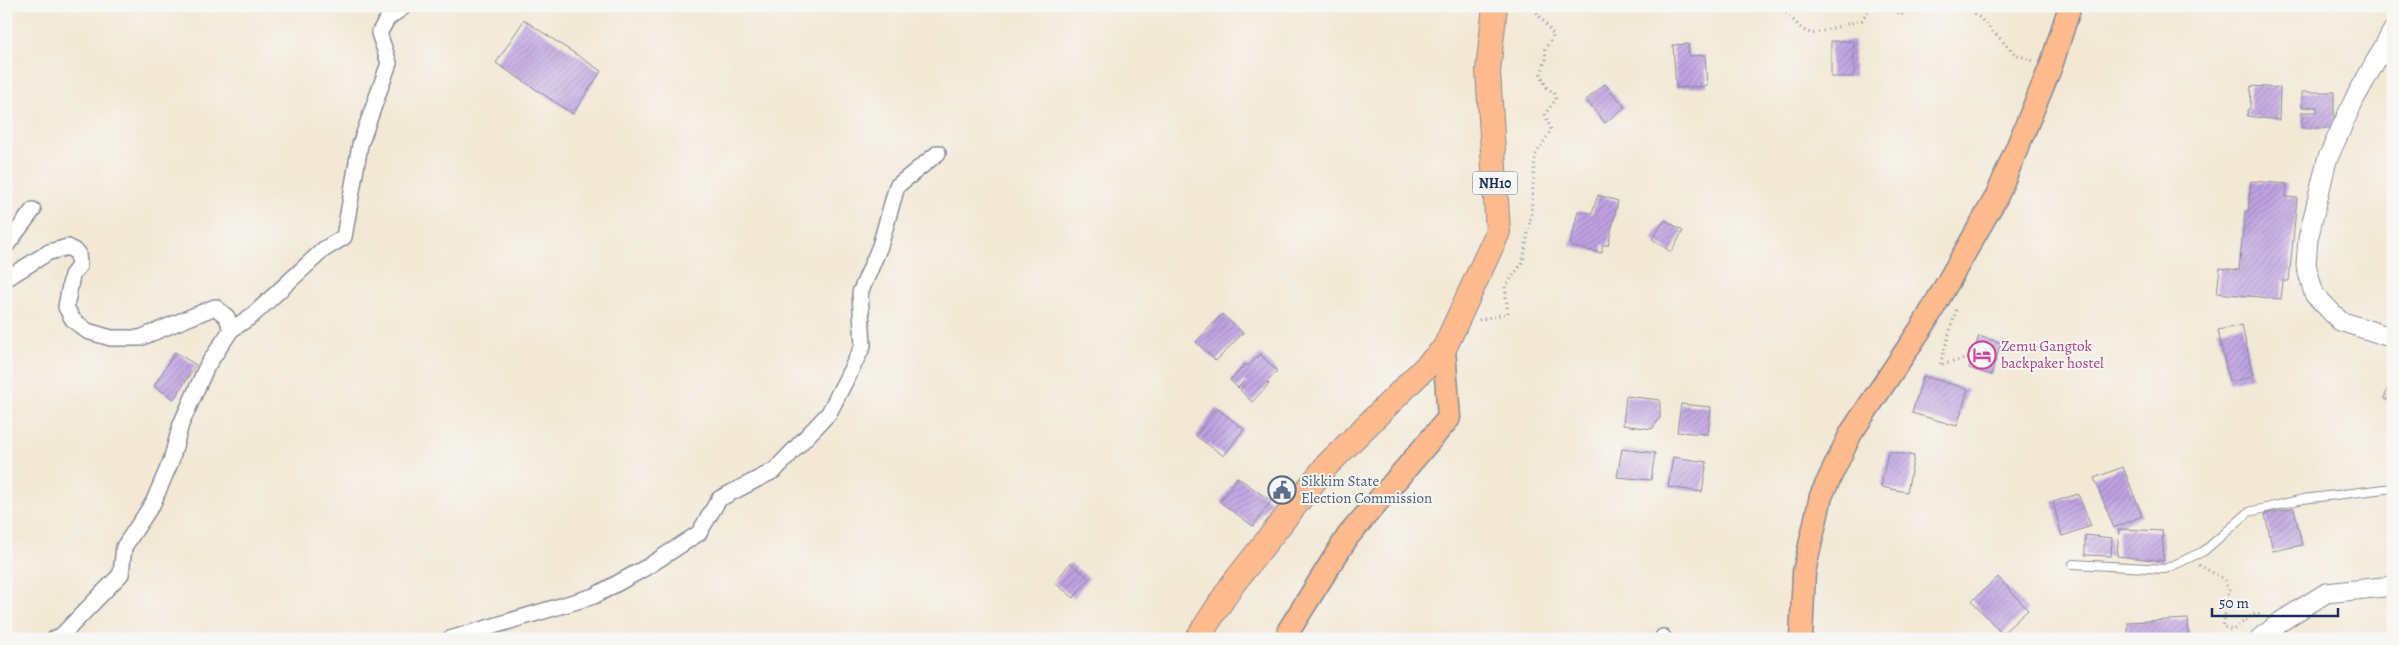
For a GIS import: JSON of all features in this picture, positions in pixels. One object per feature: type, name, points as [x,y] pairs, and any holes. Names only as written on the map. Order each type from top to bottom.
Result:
[{"type":"highway","name":"NH10","points":[[1197,639],[1232,585],[1326,465],[1444,349],[1498,232],[1488,71],[1495,6]]},
{"type":"main road","points":[[1801,639],[1804,572],[1821,496],[1851,433],[1924,324],[1997,196],[2050,66],[2070,6]]},
{"type":"main road","points":[[1288,639],[1289,630],[1348,536],[1449,418],[1444,349]]},
{"type":"street","points":[[54,639],[61,636],[121,574],[124,547],[153,503],[172,461],[181,424],[207,366],[231,330],[254,315],[323,250],[344,237],[360,144],[390,63],[379,33],[388,18],[405,6]]},
{"type":"street","points":[[2393,30],[2354,100],[2327,160],[2308,239],[2306,265],[2314,294],[2340,321],[2393,338]]},
{"type":"street","points":[[450,639],[594,596],[647,567],[698,533],[719,499],[775,470],[829,413],[863,346],[860,293],[880,246],[897,186],[938,153]]},
{"type":"street","points":[[6,246],[33,210]]},
{"type":"street","points":[[6,279],[48,252],[68,247],[78,253],[79,266],[72,275],[66,307],[73,320],[87,331],[111,338],[140,338],[215,307],[227,317],[231,330]]},
{"type":"street","points":[[2260,639],[2280,622],[2326,593],[2393,586]]},
{"type":"lane","points":[[2073,564],[2165,569],[2204,551],[2249,512],[2303,499],[2393,488]]},
{"type":"path","points":[[1472,326],[1479,320],[1508,313],[1505,287],[1523,262],[1530,224],[1535,156],[1550,130],[1545,114],[1556,99],[1554,93],[1546,87],[1541,74],[1546,59],[1545,49],[1554,35],[1533,8],[1536,6]]},
{"type":"path","points":[[1553,6],[1563,11],[1564,6]]},
{"type":"path","points":[[1765,6],[1762,10],[1772,6]]},
{"type":"path","points":[[1779,6],[1803,30],[1812,34],[1862,20],[1871,6]]},
{"type":"path","points":[[1890,6],[1900,15],[1918,6]]},
{"type":"path","points":[[1968,6],[2015,54],[2050,66]]},
{"type":"path","points":[[1958,303],[1940,365],[1972,357]]},
{"type":"path","points":[[2188,558],[2224,579],[2229,589],[2223,626],[2233,630],[2255,613],[2280,622]]},
{"type":"building","points":[[524,20],[601,71],[573,114],[496,63]]},
{"type":"building","points":[[1831,41],[1854,41],[1854,77],[1831,77]]},
{"type":"building","points":[[1688,44],[1689,56],[1705,55],[1707,86],[1676,88],[1673,45]]},
{"type":"building","points":[[1605,84],[1625,107],[1605,123],[1586,100]]},
{"type":"building","points":[[2251,86],[2280,88],[2279,120],[2247,116],[2248,109],[2250,109]]},
{"type":"building","points":[[2302,92],[2334,92],[2334,128],[2302,128],[2302,112],[2317,112],[2317,107],[2302,107]]},
{"type":"building","points":[[2251,181],[2287,184],[2286,197],[2297,198],[2289,281],[2283,281],[2281,299],[2217,293],[2220,268],[2239,270],[2245,211],[2248,211]]},
{"type":"building","points":[[1598,195],[1618,201],[1608,245],[1602,245],[1602,253],[1570,246],[1578,211],[1592,213]]},
{"type":"building","points":[[1665,220],[1683,231],[1671,252],[1652,239]]},
{"type":"building","points":[[1222,314],[1243,333],[1216,361],[1196,342]]},
{"type":"building","points":[[2242,325],[2253,377],[2229,382],[2218,330]]},
{"type":"building","points":[[1979,336],[2001,343],[1991,375],[1969,368]]},
{"type":"building","points":[[175,352],[196,365],[174,399],[154,386]]},
{"type":"building","points":[[1260,354],[1277,371],[1267,382],[1269,384],[1252,402],[1240,390],[1246,384],[1244,381],[1238,388],[1230,380],[1246,364],[1248,366]]},
{"type":"building","points":[[2393,374],[2393,402],[2384,399]]},
{"type":"building","points":[[1923,376],[1968,389],[1957,426],[1912,413]]},
{"type":"building","points":[[1626,396],[1660,400],[1660,418],[1652,429],[1623,425]]},
{"type":"building","points":[[1681,404],[1711,407],[1708,434],[1677,432]]},
{"type":"building","points":[[1216,408],[1244,429],[1224,456],[1196,436]]},
{"type":"building","points":[[1622,449],[1655,453],[1651,480],[1617,477]]},
{"type":"building","points":[[1888,451],[1914,456],[1907,492],[1881,487]]},
{"type":"building","points":[[1673,457],[1707,462],[1702,492],[1668,487]]},
{"type":"building","points":[[2123,467],[2142,516],[2114,528],[2094,478]]},
{"type":"building","points":[[1237,477],[1271,501],[1253,526],[1220,502]]},
{"type":"building","points":[[2078,494],[2091,526],[2062,536],[2053,502]]},
{"type":"building","points":[[2294,508],[2302,545],[2273,551],[2265,514]]},
{"type":"building","points":[[2119,529],[2162,531],[2164,561],[2117,556]]},
{"type":"building","points":[[2085,535],[2112,538],[2111,556],[2085,555]]},
{"type":"building","points":[[1070,563],[1089,578],[1074,598],[1055,583]]},
{"type":"building","points":[[1998,577],[2028,610],[2002,634],[1972,601]]},
{"type":"building","points":[[2188,619],[2189,639],[2128,639],[2128,622]]},
{"type":"place","name":"Zemu Gangtok backpaker hostel","points":[[1982,355]]},
{"type":"place","name":"Sikkim State Election Commission","points":[[1282,490]]}]
